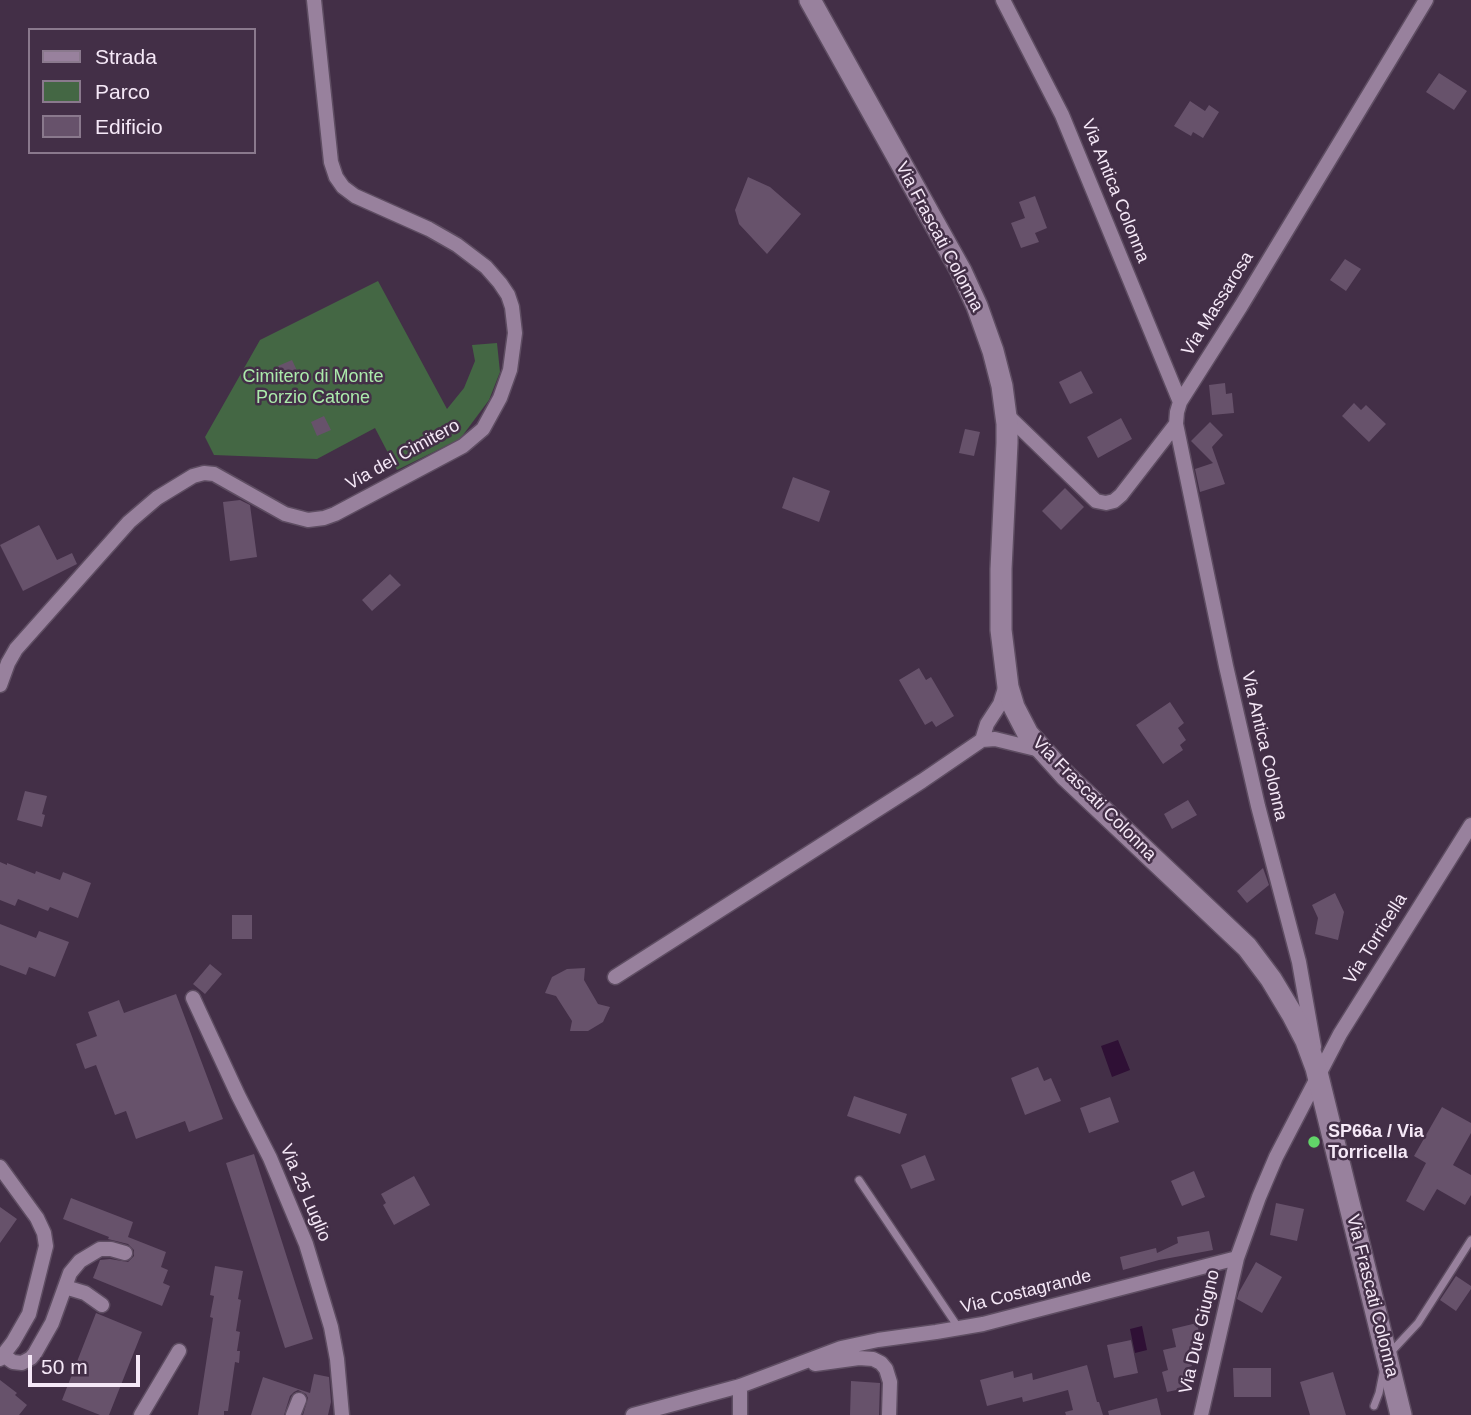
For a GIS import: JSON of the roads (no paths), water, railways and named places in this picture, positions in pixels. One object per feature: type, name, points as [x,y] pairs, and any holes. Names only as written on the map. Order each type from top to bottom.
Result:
[{"type":"street","name":"Via del Cimitero","points":[[0,685],[16,649],[130,522],[157,498],[193,476],[208,472],[214,474],[285,513],[303,519],[318,519],[335,514],[468,443],[483,429],[500,398],[508,377],[515,339],[512,307],[497,278],[463,249],[429,229],[347,192],[333,171],[314,0]]},
{"type":"street","name":"Via Frascati Colonna","points":[[810,0],[969,288],[993,351],[1002,386],[1007,443],[1001,569],[1002,648],[1010,697],[1018,717],[1041,750],[1090,801],[1247,947],[1292,1014],[1318,1076],[1401,1415]]},
{"type":"street","name":"Via Antica Colonna","points":[[1003,0],[1067,126],[1180,402]]},
{"type":"street","name":"Via Massarosa","points":[[1006,414],[1096,501],[1106,503],[1121,495],[1176,424],[1180,402],[1426,0]]},
{"type":"street","name":"Via Antica Colonna","points":[[1176,424],[1249,768],[1299,962],[1318,1076]]},
{"type":"street","points":[[982,740],[1003,698],[1006,677]]},
{"type":"street","points":[[615,977],[982,740],[995,739],[1041,750]]},
{"type":"street","name":"Via Torricella","points":[[1318,1076],[1356,1007],[1471,825]]},
{"type":"street","name":"Via 25 Luglio","points":[[192,998],[270,1158],[306,1244],[331,1327],[342,1415]]},
{"type":"street","points":[[1237,1258],[1270,1172],[1318,1076]]},
{"type":"street","points":[[0,1167],[37,1218],[46,1246],[29,1314],[1,1357],[18,1363],[31,1358],[52,1323],[70,1273],[75,1267],[93,1252],[107,1248],[125,1253]]},
{"type":"street","name":"Via Costagrande","points":[[634,1415],[740,1386],[830,1351],[861,1343],[959,1329],[1237,1258]]},
{"type":"street","name":"Via Due Giugno","points":[[1201,1415],[1237,1258]]},
{"type":"street","points":[[65,1287],[85,1293],[102,1305]]},
{"type":"street","points":[[141,1415],[179,1351]]},
{"type":"street","points":[[786,1368],[851,1358],[877,1360],[884,1366],[889,1377],[889,1415]]},
{"type":"street","points":[[740,1386],[740,1415]]},
{"type":"street","points":[[293,1415],[299,1400]]},
{"type":"lane","points":[[859,1180],[959,1329]]},
{"type":"lane","points":[[1374,1406],[1382,1378],[1385,1352],[1406,1338],[1418,1323],[1471,1240]]},
{"type":"place","name":"SP66a / Via Torricella","points":[[1314,1142]]},
{"type":"park label","name":"Cimitero di Monte Porzio Catone","points":[[313,387]]}]
